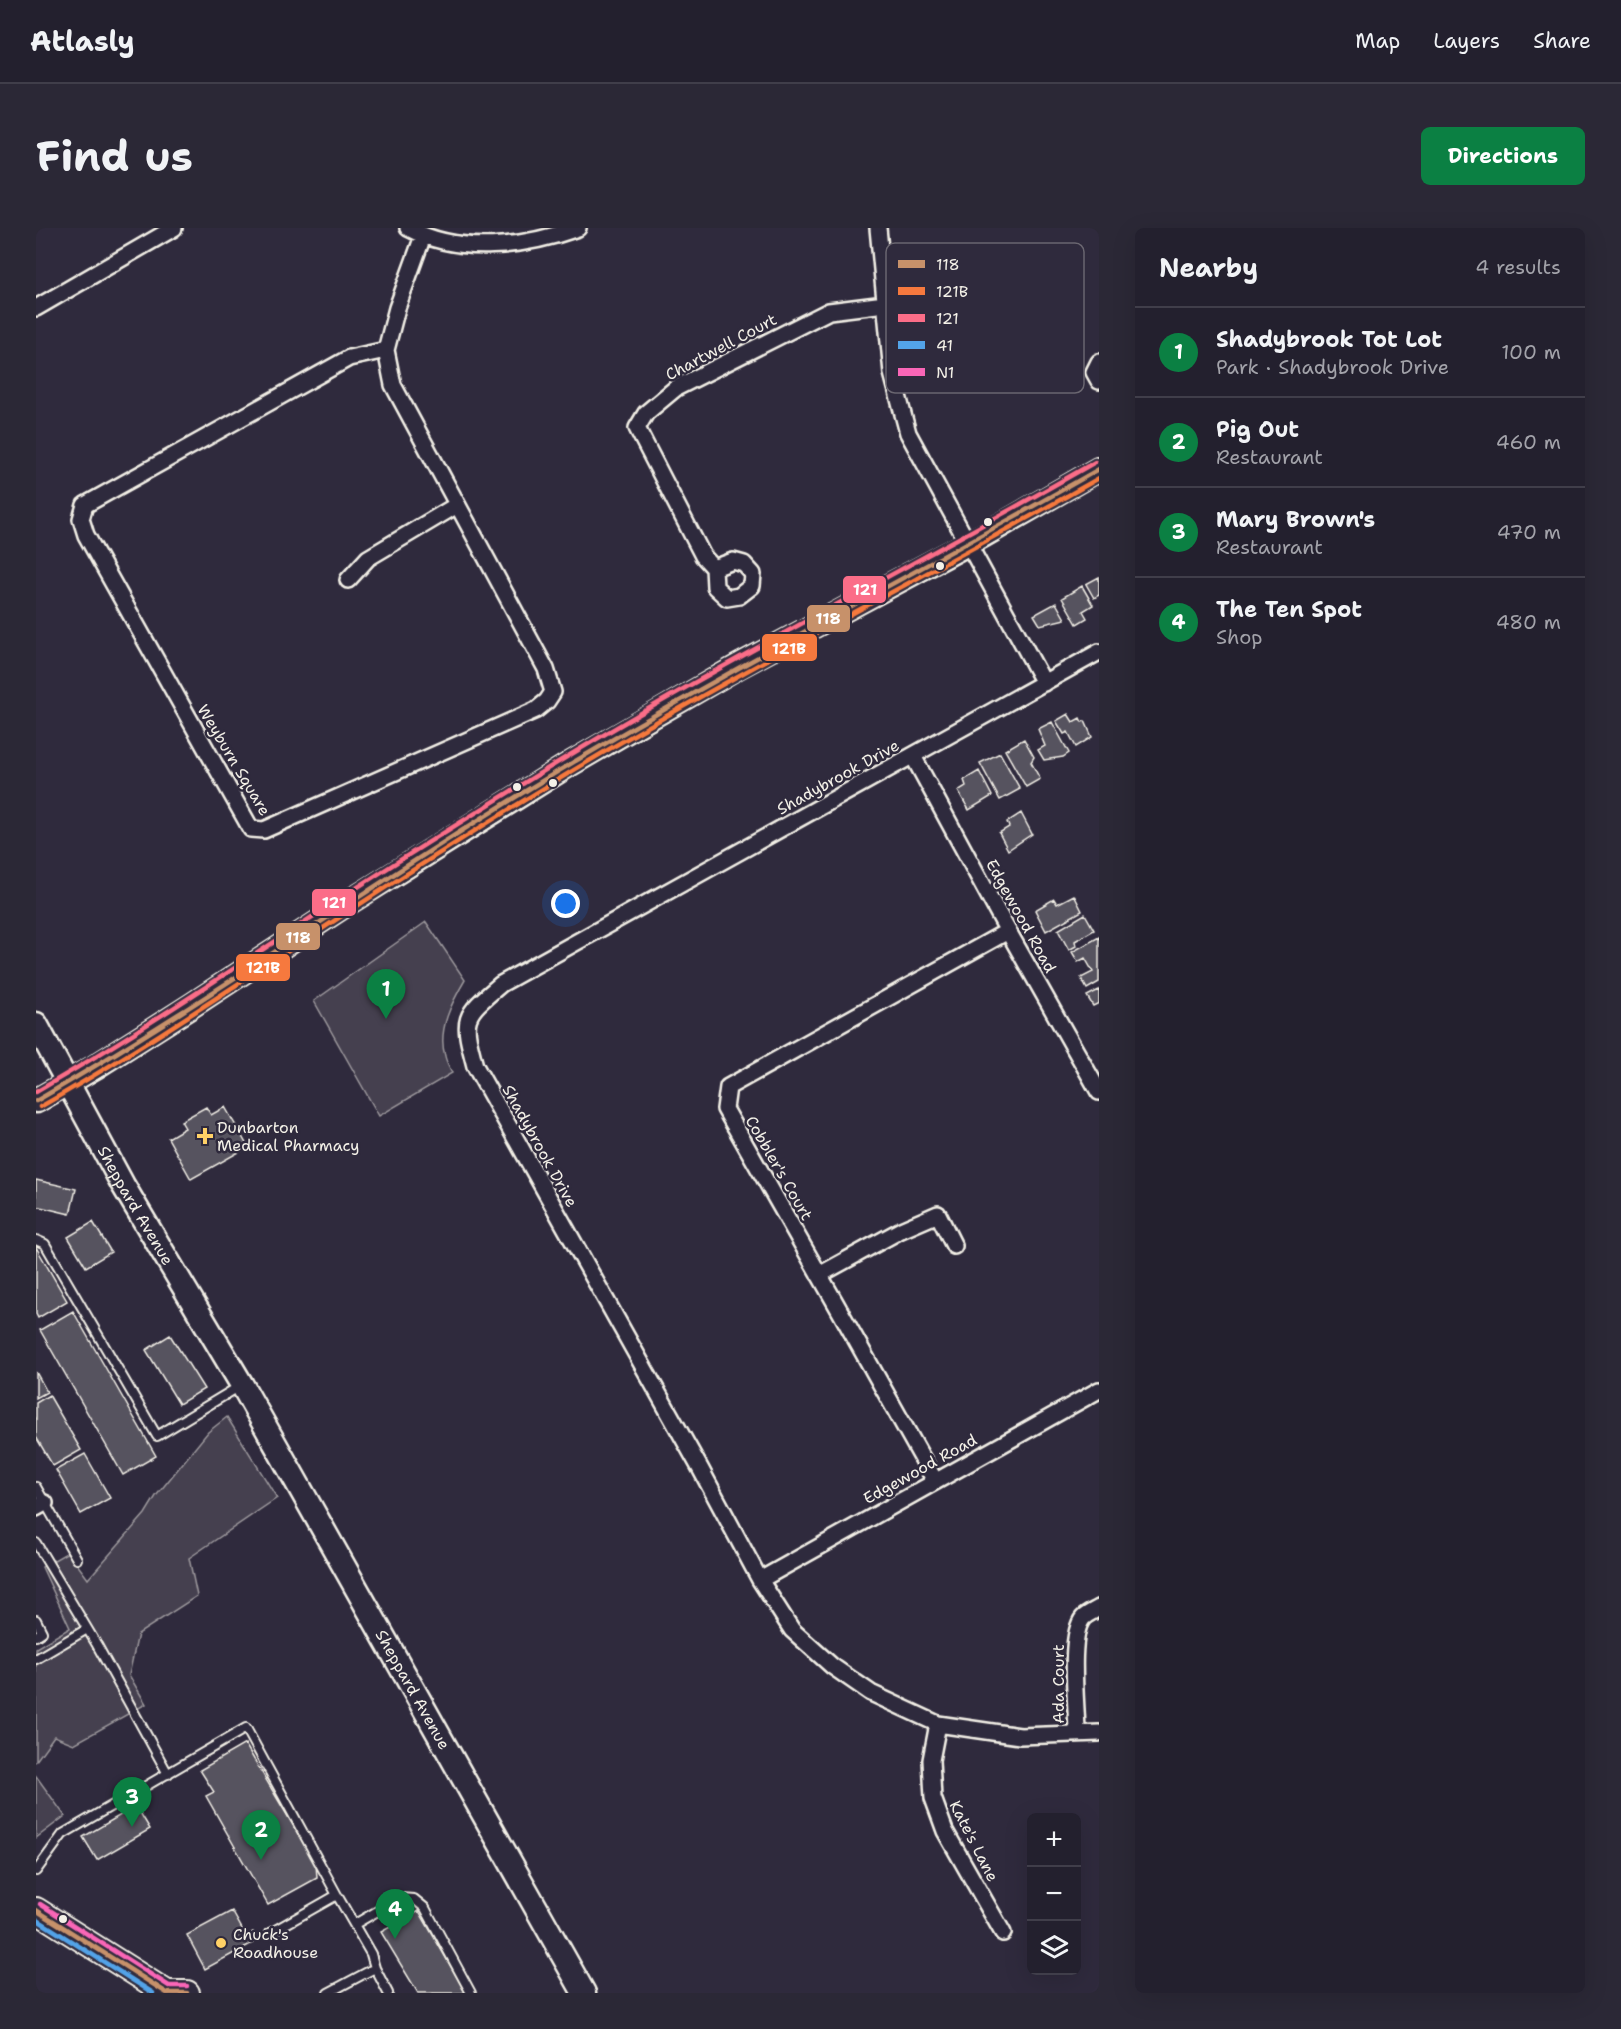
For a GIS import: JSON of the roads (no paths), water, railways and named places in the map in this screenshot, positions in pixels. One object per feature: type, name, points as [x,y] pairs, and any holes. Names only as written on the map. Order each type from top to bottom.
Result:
[{"type":"main road","points":[[36,1101],[191,1006],[565,767],[739,666],[1099,469]]},
{"type":"main road","name":"Sheppard Avenue","points":[[36,1024],[123,1185],[242,1385],[584,1993]]},
{"type":"main road","points":[[36,1910],[167,1993],[187,1993]]},
{"type":"street","points":[[36,308],[174,228]]},
{"type":"street","points":[[408,228],[423,236],[471,247],[525,243],[578,228]]},
{"type":"street","points":[[878,228],[886,314]]},
{"type":"street","name":"Weyburn Square","points":[[386,350],[349,357],[85,505],[81,519],[86,535],[251,829],[264,830],[536,710],[547,701],[553,692],[546,669],[393,385],[386,350],[397,308],[423,236]]},
{"type":"street","name":"Chartwell Court","points":[[714,568],[703,556],[637,428],[646,413],[676,388],[829,311],[885,304]]},
{"type":"street","points":[[1099,362],[1094,372],[1099,381]]},
{"type":"street","points":[[897,393],[908,433],[1044,683]]},
{"type":"street","points":[[348,580],[368,558],[457,505]]},
{"type":"street","name":"Shadybrook Drive","points":[[1099,652],[501,984],[472,1008],[465,1030],[475,1066],[700,1468],[760,1580],[792,1630],[832,1666],[871,1693],[938,1724],[1020,1736],[1099,1733]]},
{"type":"street","name":"Edgewood Road","points":[[913,756],[1008,932],[1099,1092]]},
{"type":"street","name":"Cobbler's Court","points":[[935,1481],[725,1109],[728,1087],[1008,932]]},
{"type":"street","points":[[819,1275],[901,1230],[938,1214],[954,1246]]},
{"type":"street","name":"Edgewood Road","points":[[760,1580],[1099,1390]]},
{"type":"street","name":"Ada Court","points":[[1077,1733],[1075,1645],[1077,1630],[1084,1617],[1099,1608]]},
{"type":"street","name":"Kate's Lane","points":[[938,1724],[931,1760],[933,1798],[945,1831],[1003,1933]]},
{"type":"lane","points":[[36,1240],[45,1244],[157,1436],[242,1385]]},
{"type":"lane","points":[[36,1487],[40,1505],[77,1559]]},
{"type":"lane","points":[[36,1543],[168,1774]]},
{"type":"lane","points":[[36,1620],[42,1632],[36,1636]]},
{"type":"lane","points":[[36,1659],[87,1629]]},
{"type":"lane","points":[[36,1871],[63,1834],[246,1728],[355,1924],[388,1993]]},
{"type":"lane","points":[[270,1933],[337,1895]]},
{"type":"lane","points":[[355,1924],[400,1898],[414,1899],[425,1908],[471,1993]]},
{"type":"lane","points":[[328,1993],[375,1968]]},
{"type":"place","name":"Shadybrook Tot Lot","points":[[386,1019]]},
{"type":"place","name":"Dunbarton Medical Pharmacy","points":[[205,1136]]},
{"type":"place","name":"Mary Brown's","points":[[132,1827]]},
{"type":"place","name":"Pig Out","points":[[261,1860]]},
{"type":"place","name":"The Ten Spot","points":[[395,1939]]},
{"type":"place","name":"Chuck's Roadhouse","points":[[221,1943]]}]
